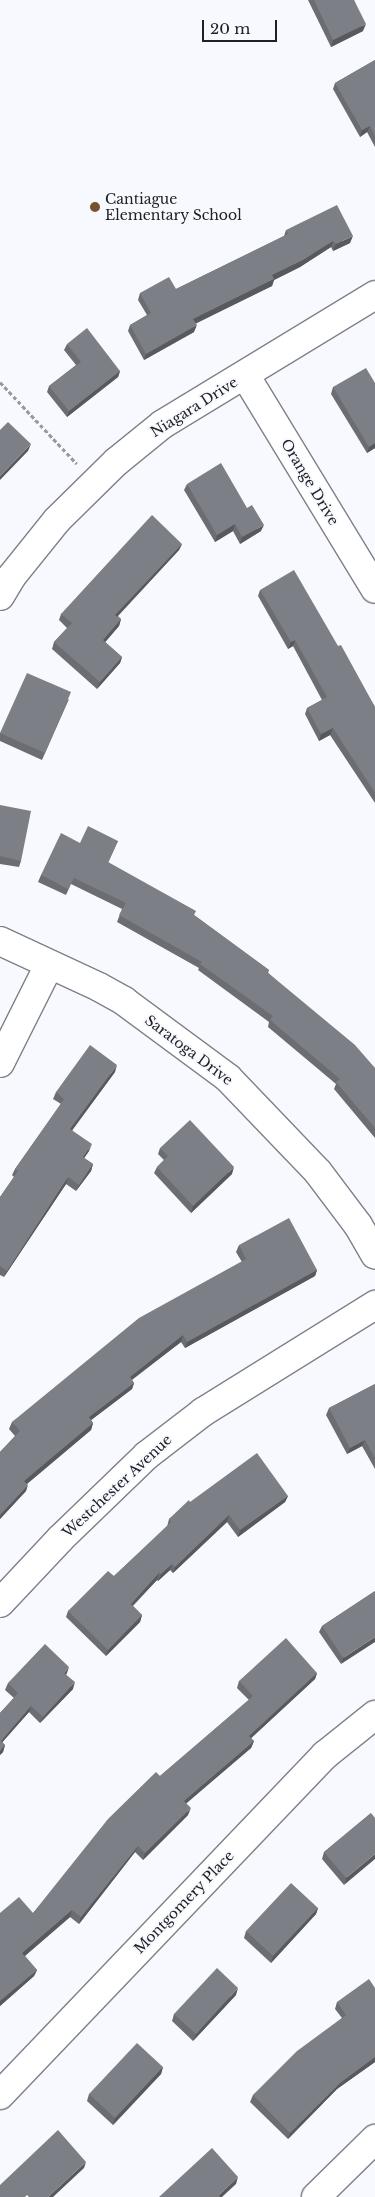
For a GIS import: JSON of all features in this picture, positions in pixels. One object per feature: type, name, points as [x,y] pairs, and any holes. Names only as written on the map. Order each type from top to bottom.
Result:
[{"type":"street","name":"Niagara Drive","points":[[0,596],[12,576],[57,520],[116,462],[163,424],[375,295]]},
{"type":"street","name":"Orange Drive","points":[[244,375],[375,589]]},
{"type":"street","name":"Saratoga Drive","points":[[0,941],[124,1000],[228,1078],[318,1172],[358,1225],[375,1254]]},
{"type":"street","points":[[0,1063],[49,965]]},
{"type":"street","name":"Westchester Avenue","points":[[0,1604],[60,1539],[147,1455],[203,1412],[375,1305]]},
{"type":"street","name":"Montgomery Place","points":[[0,2096],[325,1755],[375,1715]]},
{"type":"street","points":[[316,2197],[375,2139]]},
{"type":"path","points":[[0,382],[95,482]]},
{"type":"building","points":[[314,0],[354,0],[366,24],[333,40]]},
{"type":"building","points":[[375,60],[375,136],[370,126],[362,130],[335,83]]},
{"type":"building","points":[[337,205],[353,236],[336,244],[333,241],[303,260],[272,275],[274,279],[193,319],[197,325],[146,354],[130,325],[151,313],[140,293],[169,277],[176,289],[288,234],[286,230]]},
{"type":"building","points":[[87,328],[120,371],[69,411],[49,386],[81,362],[67,344]]},
{"type":"building","points":[[366,368],[375,383],[375,443],[369,447],[333,387]]},
{"type":"building","points":[[8,422],[31,444],[0,476],[0,430]]},
{"type":"building","points":[[221,463],[247,508],[252,505],[264,525],[242,537],[235,524],[217,535],[187,484]]},
{"type":"building","points":[[152,515],[182,544],[115,615],[121,619],[103,640],[122,657],[100,682],[54,642],[72,623],[61,614]]},
{"type":"building","points":[[294,570],[338,646],[341,645],[375,707],[375,793],[333,728],[321,734],[307,708],[327,697],[295,640],[291,642],[260,590]]},
{"type":"building","points":[[27,673],[71,692],[45,753],[0,733]]},
{"type":"building","points":[[0,805],[31,811],[21,861],[0,856]]},
{"type":"building","points":[[88,826],[118,841],[108,862],[196,911],[194,915],[269,970],[267,972],[355,1045],[375,1068],[375,1128],[336,1082],[340,1079],[270,1020],[273,1016],[200,964],[202,962],[119,915],[126,903],[74,878],[68,889],[41,875],[61,833],[80,843]]},
{"type":"building","points":[[90,1045],[117,1065],[70,1129],[92,1144],[83,1157],[93,1164],[79,1185],[68,1177],[7,1271],[0,1266],[0,1197],[18,1171],[15,1169],[64,1099],[56,1092]]},
{"type":"building","points":[[190,1120],[234,1167],[193,1206],[157,1167],[168,1156],[160,1148]]},
{"type":"building","points":[[289,1218],[317,1270],[187,1342],[183,1335],[130,1377],[134,1383],[89,1417],[93,1423],[24,1481],[28,1485],[0,1515],[0,1452],[20,1431],[12,1422],[139,1318],[246,1259],[239,1245]]},
{"type":"building","points":[[375,1384],[375,1458],[365,1440],[350,1448],[329,1408]]},
{"type":"building","points":[[257,1453],[288,1496],[240,1530],[229,1515],[175,1567],[172,1564],[161,1574],[159,1573],[131,1604],[142,1615],[108,1650],[68,1611],[108,1571],[114,1576],[171,1522],[169,1519],[189,1500],[190,1502]]},
{"type":"building","points":[[375,1591],[375,1637],[343,1658],[322,1626]]},
{"type":"building","points":[[286,1638],[317,1673],[249,1736],[254,1741],[184,1801],[191,1808],[145,1853],[138,1846],[81,1917],[72,1910],[22,1953],[37,1970],[0,2001],[0,1913],[19,1897],[33,1913],[108,1819],[156,1772],[160,1776],[253,1696],[239,1681]]},
{"type":"building","points":[[45,1644],[69,1667],[64,1673],[75,1682],[43,1717],[31,1706],[1,1741],[5,1745],[0,1751],[0,1713],[18,1693],[8,1683]]},
{"type":"building","points":[[371,1813],[375,1818],[375,1854],[346,1878],[324,1852]]},
{"type":"building","points":[[291,1883],[318,1908],[273,1956],[246,1931]]},
{"type":"building","points":[[217,1968],[238,1988],[196,2034],[174,2014]]},
{"type":"building","points":[[369,1979],[375,1988],[375,2057],[340,2083],[290,2133],[253,2095],[297,2051],[346,2015],[337,2002]]},
{"type":"building","points":[[137,2043],[163,2067],[115,2118],[89,2094]]},
{"type":"building","points":[[58,2130],[86,2162],[48,2197],[29,2197],[27,2195],[25,2197],[0,2197],[0,2185]]},
{"type":"building","points":[[212,2148],[238,2177],[219,2195],[220,2197],[159,2197]]},
{"type":"place","name":"Cantiague Elementary School","points":[[95,207]]}]
